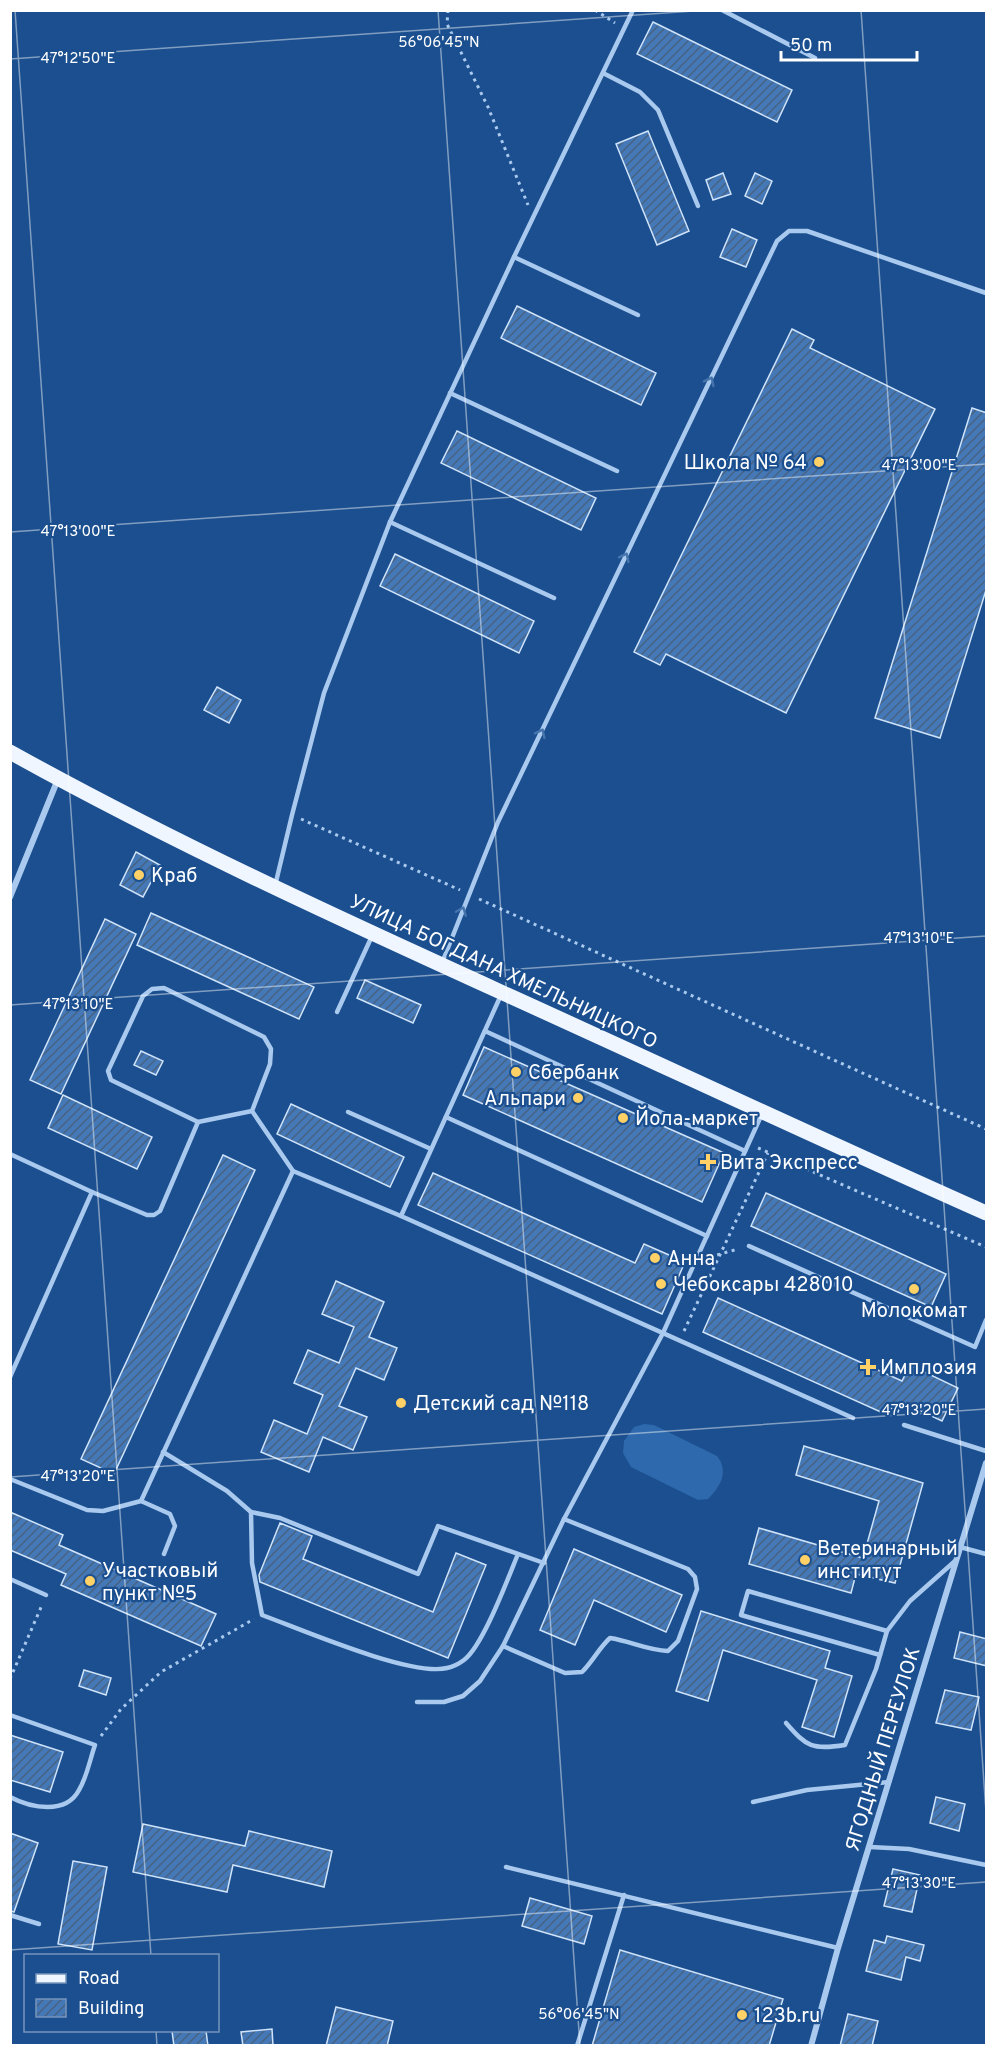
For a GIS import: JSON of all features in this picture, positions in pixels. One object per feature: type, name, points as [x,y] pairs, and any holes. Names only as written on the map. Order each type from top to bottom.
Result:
[{"type":"main road","name":"УЛИЦА БОГДАНА ХМЕЛЬНИЦКОГО","points":[[10,752],[58,779],[275,888],[762,1113],[987,1213]]},
{"type":"street","points":[[10,897],[58,779]]},
{"type":"street","name":"ЯГОДНЫЙ ПЕРЕУЛОК","points":[[812,2046],[838,1948],[987,1463]]},
{"type":"lane","points":[[275,888],[324,693],[390,522],[633,10]]},
{"type":"lane","points":[[722,10],[815,58]]},
{"type":"lane","points":[[603,73],[640,92],[658,110],[698,206]]},
{"type":"lane","points":[[441,965],[498,822],[777,241],[789,231],[807,231],[987,293]]},
{"type":"lane","points":[[514,257],[638,315]]},
{"type":"lane","points":[[450,393],[617,471]]},
{"type":"lane","points":[[390,522],[554,598]]},
{"type":"lane","points":[[337,1011],[373,934]]},
{"type":"lane","points":[[152,988],[164,988],[264,1037],[270,1049],[270,1064],[252,1111],[198,1122],[111,1080],[108,1071],[143,996],[152,988]]},
{"type":"lane","points":[[401,1216],[502,992]]},
{"type":"lane","points":[[485,1031],[745,1151]]},
{"type":"lane","points":[[252,1111],[293,1171],[401,1216],[853,1418]]},
{"type":"lane","points":[[348,1112],[431,1149]]},
{"type":"lane","points":[[417,1702],[444,1701],[463,1696],[480,1681],[503,1646],[564,1519],[663,1333],[762,1113]]},
{"type":"lane","points":[[446,1116],[707,1236]]},
{"type":"lane","points":[[10,1154],[92,1192],[147,1215],[154,1215],[160,1211],[198,1122]]},
{"type":"lane","points":[[141,1501],[293,1171]]},
{"type":"lane","points":[[10,1377],[92,1192]]},
{"type":"lane","points":[[749,1246],[975,1347],[987,1320]]},
{"type":"lane","points":[[904,1425],[987,1451]]},
{"type":"lane","points":[[163,1452],[227,1491],[251,1512],[280,1518],[418,1574],[438,1526],[544,1563]]},
{"type":"lane","points":[[10,1479],[87,1510],[103,1511],[141,1501],[170,1514],[175,1526],[164,1554]]},
{"type":"lane","points":[[251,1512],[252,1563],[262,1614],[366,1653],[421,1668],[447,1668],[464,1660],[479,1643],[518,1554]]},
{"type":"lane","points":[[503,1646],[565,1673],[582,1672],[610,1638],[653,1651],[668,1651],[678,1641],[697,1589],[695,1577],[688,1569],[564,1519]]},
{"type":"lane","points":[[960,1547],[987,1554]]},
{"type":"lane","points":[[786,1723],[804,1743],[828,1748],[845,1745],[857,1719],[887,1631],[910,1601],[957,1559]]},
{"type":"lane","points":[[10,1579],[46,1595]]},
{"type":"lane","points":[[880,1655],[741,1615],[748,1591],[887,1631]]},
{"type":"lane","points":[[10,1716],[95,1745],[79,1792],[63,1805],[40,1808],[10,1797]]},
{"type":"lane","points":[[753,1802],[807,1790],[889,1782]]},
{"type":"lane","points":[[870,1846],[909,1849],[987,1865]]},
{"type":"lane","points":[[506,1867],[838,1948]]},
{"type":"lane","points":[[577,2046],[624,1895]]},
{"type":"lane","points":[[10,1915],[39,1924]]},
{"type":"path","points":[[448,10],[447,24],[489,107],[533,217]]},
{"type":"path","points":[[595,10],[624,29]]},
{"type":"path","points":[[292,814],[987,1129]]},
{"type":"path","points":[[748,1144],[987,1247]]},
{"type":"path","points":[[679,1341],[768,1153]]},
{"type":"path","points":[[695,1262],[749,1246]]},
{"type":"path","points":[[10,1679],[46,1595]]},
{"type":"path","points":[[95,1745],[121,1709],[161,1672],[262,1614]]},
{"type":"shaded area","points":[[644,1424],[654,1425],[717,1456],[721,1462],[722,1478],[717,1489],[708,1499],[698,1500],[631,1467],[623,1453],[624,1441],[634,1427]]},
{"type":"building","points":[[653,22],[792,90],[777,122],[637,54]]},
{"type":"building","points":[[648,131],[689,231],[657,245],[616,144]]},
{"type":"building","points":[[723,173],[731,194],[713,200],[706,180]]},
{"type":"building","points":[[755,173],[772,181],[762,204],[745,196]]},
{"type":"building","points":[[732,229],[757,240],[746,267],[720,257]]},
{"type":"building","points":[[517,306],[656,373],[641,405],[501,338]]},
{"type":"building","points":[[792,329],[814,340],[810,348],[935,409],[786,713],[666,654],[660,665],[634,652]]},
{"type":"building","points":[[972,408],[987,413],[987,587],[940,738],[875,718]]},
{"type":"building","points":[[457,431],[596,498],[581,530],[441,463]]},
{"type":"building","points":[[395,554],[534,621],[519,653],[380,586]]},
{"type":"building","points":[[217,687],[241,700],[229,723],[204,710]]},
{"type":"building","name":"Краб","points":[[136,852],[160,865],[143,897],[120,885]]},
{"type":"building","points":[[151,913],[314,987],[299,1019],[137,945]]},
{"type":"building","points":[[105,919],[136,934],[61,1094],[30,1080]]},
{"type":"building","points":[[365,980],[421,1005],[413,1023],[357,998]]},
{"type":"building","points":[[484,1047],[724,1153],[702,1202],[463,1095]]},
{"type":"building","points":[[141,1051],[163,1061],[156,1075],[134,1065]]},
{"type":"building","points":[[63,1095],[152,1137],[137,1169],[48,1128]]},
{"type":"building","points":[[291,1104],[404,1157],[390,1187],[277,1134]]},
{"type":"building","points":[[223,1155],[255,1170],[114,1474],[81,1459]]},
{"type":"building","points":[[433,1173],[635,1263],[644,1244],[685,1262],[662,1314],[418,1205]]},
{"type":"building","points":[[766,1193],[946,1274],[931,1307],[751,1226]]},
{"type":"building","points":[[336,1281],[384,1302],[369,1337],[397,1348],[384,1380],[356,1368],[339,1406],[367,1417],[353,1450],[323,1437],[309,1472],[261,1452],[274,1420],[307,1434],[323,1395],[294,1383],[308,1350],[339,1363],[354,1327],[322,1314]]},
{"type":"building","points":[[718,1298],[902,1381],[910,1365],[958,1388],[942,1421],[902,1402],[898,1412],[886,1406],[883,1413],[703,1332]]},
{"type":"building","points":[[804,1446],[923,1483],[895,1583],[856,1574],[851,1593],[749,1564],[759,1528],[863,1558],[879,1501],[796,1475]]},
{"type":"building","points":[[10,1512],[63,1535],[59,1545],[216,1614],[201,1646],[61,1585],[66,1574],[10,1550]]},
{"type":"building","points":[[280,1523],[312,1536],[303,1559],[433,1612],[456,1553],[486,1565],[448,1658],[260,1582],[259,1575]]},
{"type":"building","points":[[574,1549],[682,1595],[666,1632],[594,1600],[575,1645],[540,1630]]},
{"type":"building","points":[[701,1611],[830,1651],[825,1668],[852,1676],[834,1737],[802,1727],[817,1680],[723,1650],[708,1701],[676,1691]]},
{"type":"building","points":[[960,1632],[987,1639],[987,1666],[954,1658]]},
{"type":"building","points":[[84,1670],[111,1678],[106,1695],[79,1686]]},
{"type":"building","points":[[945,1690],[979,1697],[971,1730],[936,1723]]},
{"type":"building","points":[[10,1735],[63,1752],[50,1792],[10,1780]]},
{"type":"building","points":[[936,1797],[965,1804],[959,1831],[930,1823]]},
{"type":"building","points":[[143,1824],[245,1846],[249,1831],[332,1851],[324,1887],[233,1865],[227,1892],[133,1872]]},
{"type":"building","points":[[10,1833],[38,1843],[14,1912],[10,1911]]},
{"type":"building","points":[[73,1861],[107,1867],[92,1950],[58,1944]]},
{"type":"building","points":[[893,1869],[920,1875],[912,1912],[884,1906]]},
{"type":"building","points":[[530,1898],[592,1916],[584,1944],[522,1926]]},
{"type":"building","points":[[887,1936],[924,1945],[920,1961],[906,1957],[901,1980],[866,1971],[874,1940],[885,1943]]},
{"type":"building","points":[[620,1950],[783,1999],[769,2046],[592,2046]]},
{"type":"building","points":[[336,2007],[393,2021],[387,2046],[326,2046]]},
{"type":"building","points":[[848,2014],[878,2021],[872,2046],[840,2046]]},
{"type":"building","points":[[272,2029],[273,2046],[243,2046],[241,2032]]},
{"type":"building","points":[[172,2032],[206,2032],[208,2046],[174,2046]]},
{"type":"place","name":"Школа № 64","points":[[819,462]]},
{"type":"place","name":"Краб","points":[[139,875]]},
{"type":"place","name":"Сбербанк","points":[[516,1072]]},
{"type":"place","name":"Альпари","points":[[578,1098]]},
{"type":"place","name":"Йола-маркет","points":[[623,1118]]},
{"type":"place","name":"Вита Экспресс","points":[[708,1162]]},
{"type":"place","name":"Анна","points":[[655,1258]]},
{"type":"place","name":"Чебоксары 428010","points":[[661,1284]]},
{"type":"place","name":"Молокомат","points":[[914,1289]]},
{"type":"place","name":"Имплозия","points":[[868,1367]]},
{"type":"place","name":"Детский сад №118","points":[[401,1403]]},
{"type":"place","name":"Ветеринарный институт","points":[[805,1560]]},
{"type":"place","name":"Участковый пункт №5","points":[[90,1581]]},
{"type":"place","name":"123b.ru","points":[[742,2015]]}]
